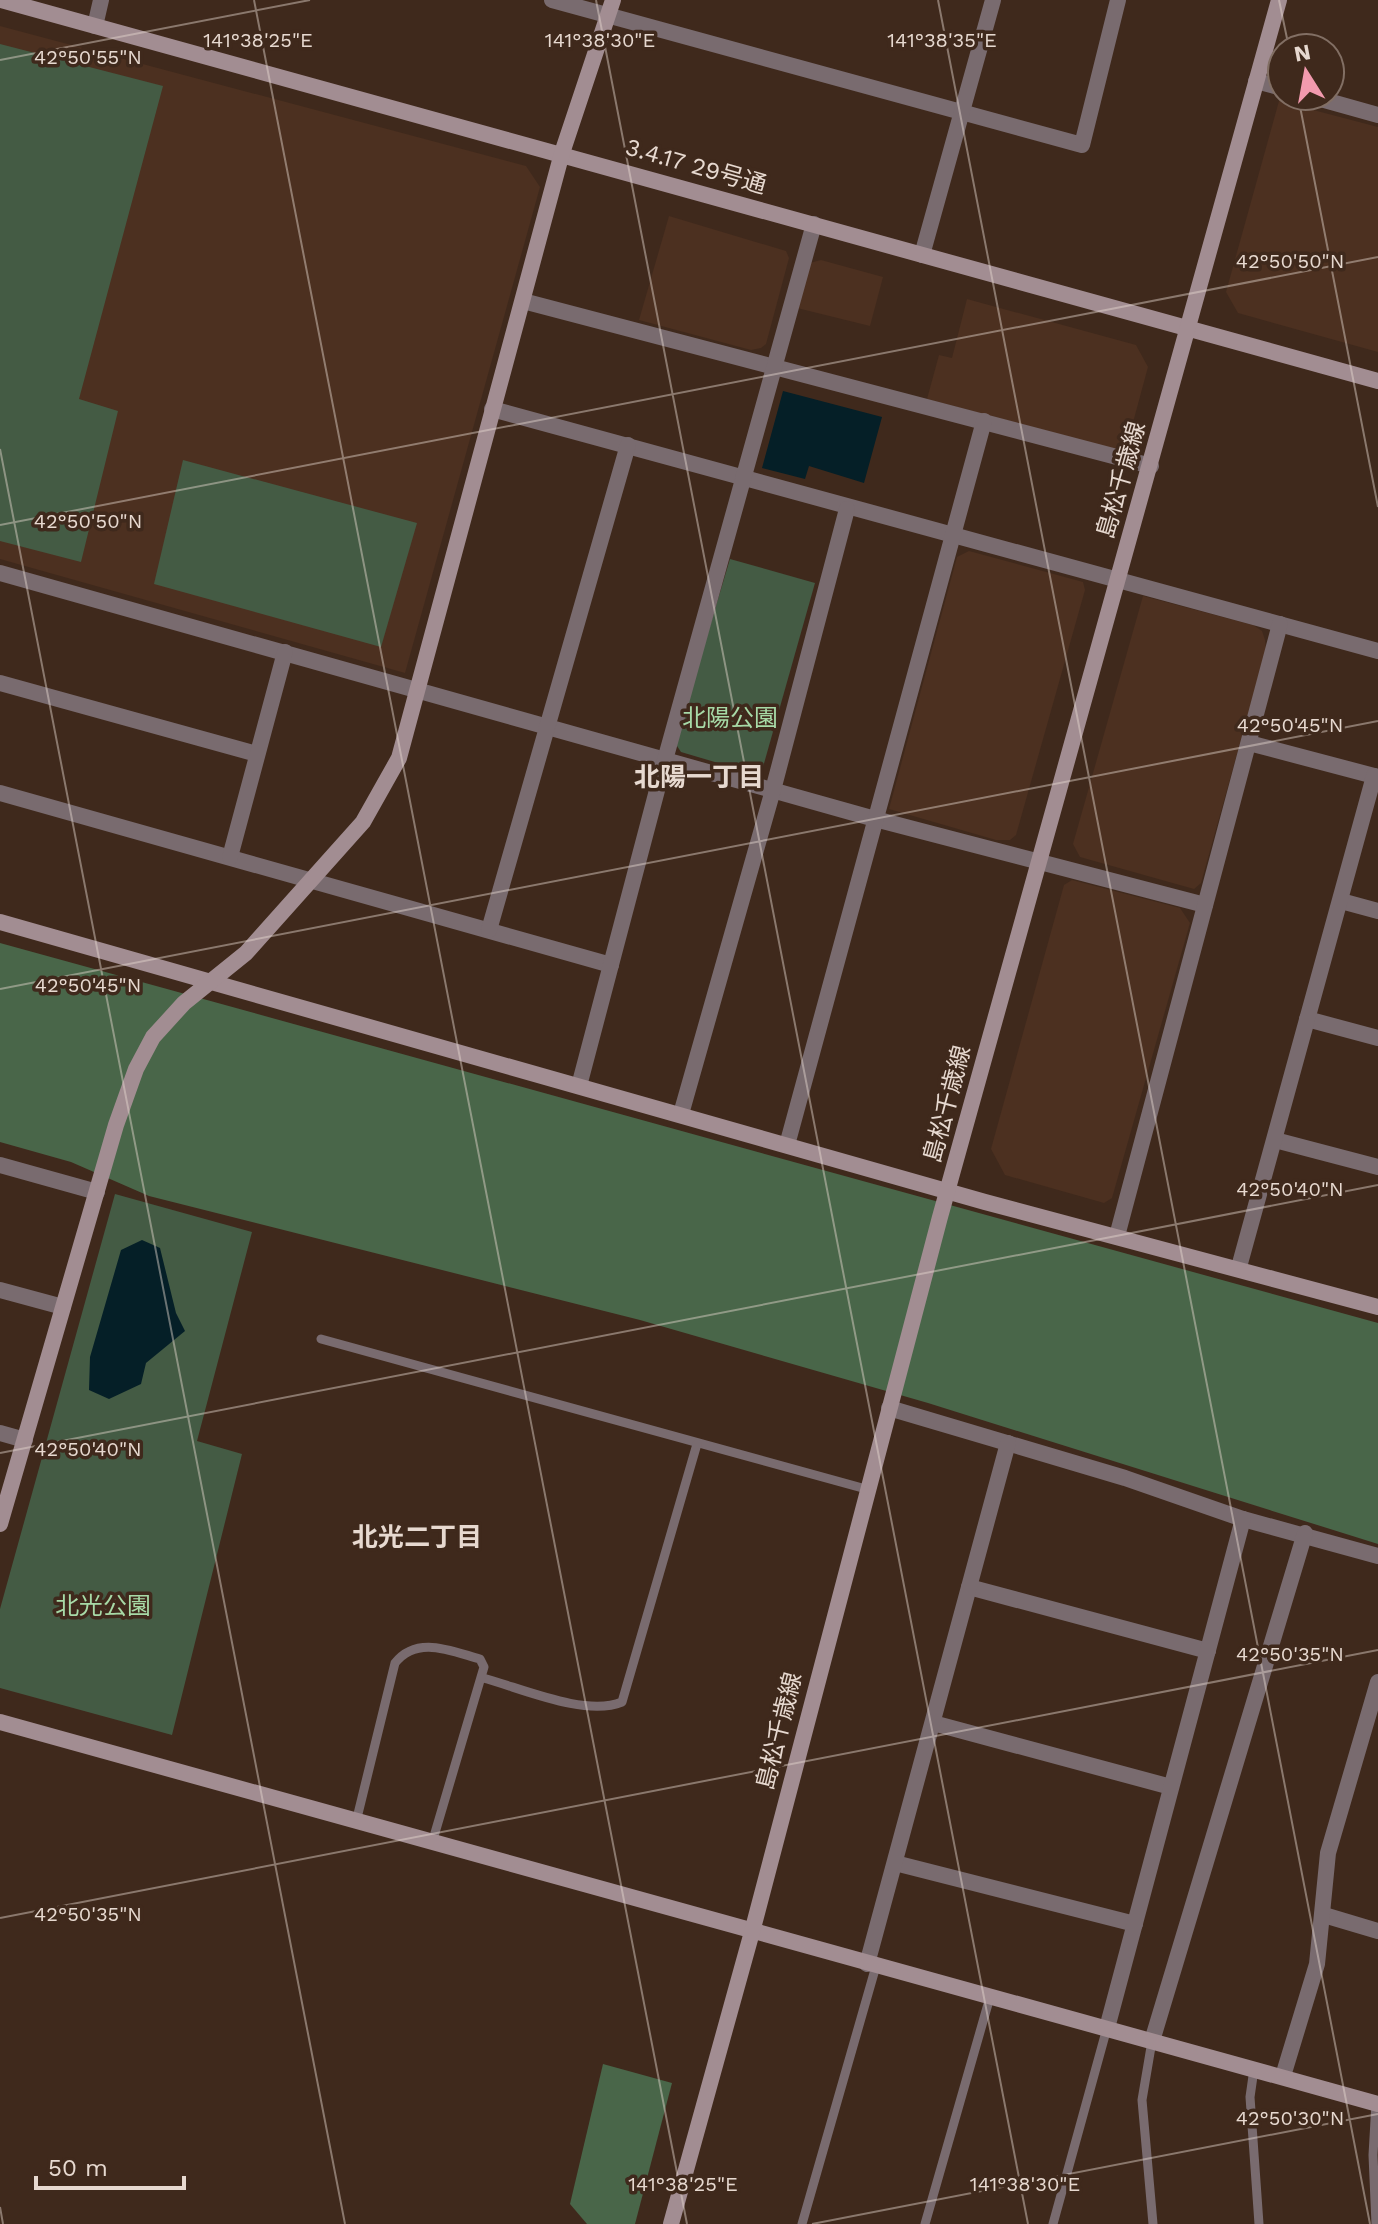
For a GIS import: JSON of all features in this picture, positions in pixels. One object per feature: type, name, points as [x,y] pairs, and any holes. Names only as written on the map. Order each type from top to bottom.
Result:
[{"type":"street","name":"3.4.17 29号通","points":[[1,0],[562,153],[1188,331],[1378,381]]},
{"type":"street","points":[[95,26],[101,0]]},
{"type":"street","points":[[552,0],[611,8],[962,113],[1082,145],[1118,0]]},
{"type":"street","points":[[922,255],[993,0]]},
{"type":"street","name":"島松千歳線","points":[[671,2224],[752,1932],[866,1489],[1279,0]]},
{"type":"street","points":[[0,1524],[136,1069],[153,1037],[184,1003],[246,953],[363,822],[399,758],[562,153],[611,8]]},
{"type":"street","points":[[1256,81],[1266,84]]},
{"type":"street","points":[[1346,104],[1377,111]]},
{"type":"street","points":[[579,1086],[665,760],[814,224]]},
{"type":"street","points":[[523,301],[1151,466]]},
{"type":"street","points":[[492,409],[847,509],[1378,651]]},
{"type":"street","points":[[787,1145],[984,421]]},
{"type":"street","points":[[489,930],[628,445]]},
{"type":"street","points":[[681,1114],[773,790],[847,509]]},
{"type":"street","points":[[0,573],[1038,864],[1205,905]]},
{"type":"street","points":[[1117,1236],[1280,624]]},
{"type":"street","points":[[230,857],[285,652]]},
{"type":"street","points":[[0,683],[257,754]]},
{"type":"street","points":[[1239,1267],[1376,776],[1249,743]]},
{"type":"street","points":[[0,793],[611,965]]},
{"type":"street","points":[[1341,901],[1378,911]]},
{"type":"street","points":[[0,922],[948,1191],[1239,1267],[1378,1307]]},
{"type":"street","points":[[1307,1019],[1378,1038]]},
{"type":"street","points":[[1275,1140],[1378,1167]]},
{"type":"street","points":[[0,1165],[97,1192]]},
{"type":"street","points":[[0,1290],[63,1307]]},
{"type":"street","points":[[889,1408],[1243,1519],[1305,1533],[1378,1556]]},
{"type":"street","points":[[0,1433],[25,1440]]},
{"type":"street","points":[[872,1965],[895,1863],[1008,1443]]},
{"type":"street","points":[[1107,2028],[1243,1519]]},
{"type":"street","points":[[1152,2041],[1305,1533]]},
{"type":"street","points":[[969,1587],[1208,1651]]},
{"type":"street","points":[[1283,2076],[1317,1964],[1328,1853],[1378,1682]]},
{"type":"street","points":[[0,1722],[752,1932],[1377,2101]]},
{"type":"street","points":[[933,1723],[1171,1787]]},
{"type":"street","points":[[895,1863],[1135,1924]]},
{"type":"street","points":[[1324,1915],[1378,1931]]},
{"type":"lane","points":[[321,1339],[866,1489]]},
{"type":"lane","points":[[483,1678],[584,1706],[610,1707],[622,1702],[697,1444]]},
{"type":"lane","points":[[356,1822],[395,1663],[404,1651],[421,1646],[440,1647],[480,1659],[484,1667],[432,1843]]},
{"type":"lane","points":[[802,2224],[872,1965]]},
{"type":"lane","points":[[925,2224],[990,1997]]},
{"type":"lane","points":[[1053,2224],[1107,2028]]},
{"type":"lane","points":[[1152,2041],[1142,2100],[1153,2224]]},
{"type":"lane","points":[[1254,2069],[1250,2097],[1259,2224]]},
{"type":"lane","points":[[1376,2224],[1373,2155],[1377,2101]]},
{"type":"shaded area","points":[[0,26],[526,166],[540,187],[405,673],[0,559]]},
{"type":"shaded area","points":[[1276,112],[1321,112],[1378,127],[1378,352],[1238,313],[1226,292]]},
{"type":"shaded area","points":[[669,216],[786,251],[789,258],[766,344],[761,348],[751,350],[639,320]]},
{"type":"shaded area","points":[[821,260],[883,277],[870,326],[797,308],[810,263]]},
{"type":"shaded area","points":[[967,299],[1136,345],[1148,367],[1125,452],[927,399],[939,355],[952,358]]},
{"type":"shaded area","points":[[969,551],[1083,582],[1085,590],[1016,835],[1010,840],[996,840],[889,809],[957,557]]},
{"type":"shaded area","points":[[1143,596],[1253,625],[1262,631],[1265,640],[1266,650],[1201,883],[1194,889],[1080,857],[1073,844]]},
{"type":"shaded area","points":[[1072,880],[1180,908],[1190,923],[1112,1198],[1104,1203],[1005,1175],[991,1149],[1064,885]]},
{"type":"green space","points":[[0,44],[163,86],[79,399],[118,411],[81,562],[0,541]]},
{"type":"green space","points":[[183,460],[417,523],[381,647],[154,584]]},
{"type":"green space","name":"北陽公園","points":[[730,559],[815,583],[763,767],[752,773],[681,752],[675,743]]},
{"type":"green space","points":[[0,943],[1378,1323],[1378,1544],[928,1403],[640,1320],[149,1196],[71,1162],[0,1142]]},
{"type":"green space","name":"北光公園","points":[[115,1194],[252,1232],[197,1441],[242,1454],[172,1735],[0,1688],[0,1609]]},
{"type":"green space","points":[[603,2064],[672,2083],[635,2224],[587,2224],[570,2204]]},
{"type":"water","points":[[783,391],[882,417],[864,483],[809,466],[805,479],[762,468]]},
{"type":"water","points":[[142,1240],[160,1248],[176,1313],[185,1331],[146,1363],[141,1384],[109,1399],[89,1390],[90,1357],[121,1250]]},
{"type":"district","name":"北陽一丁目","points":[[699,777]]},
{"type":"district","name":"北光二丁目","points":[[417,1537]]}]
